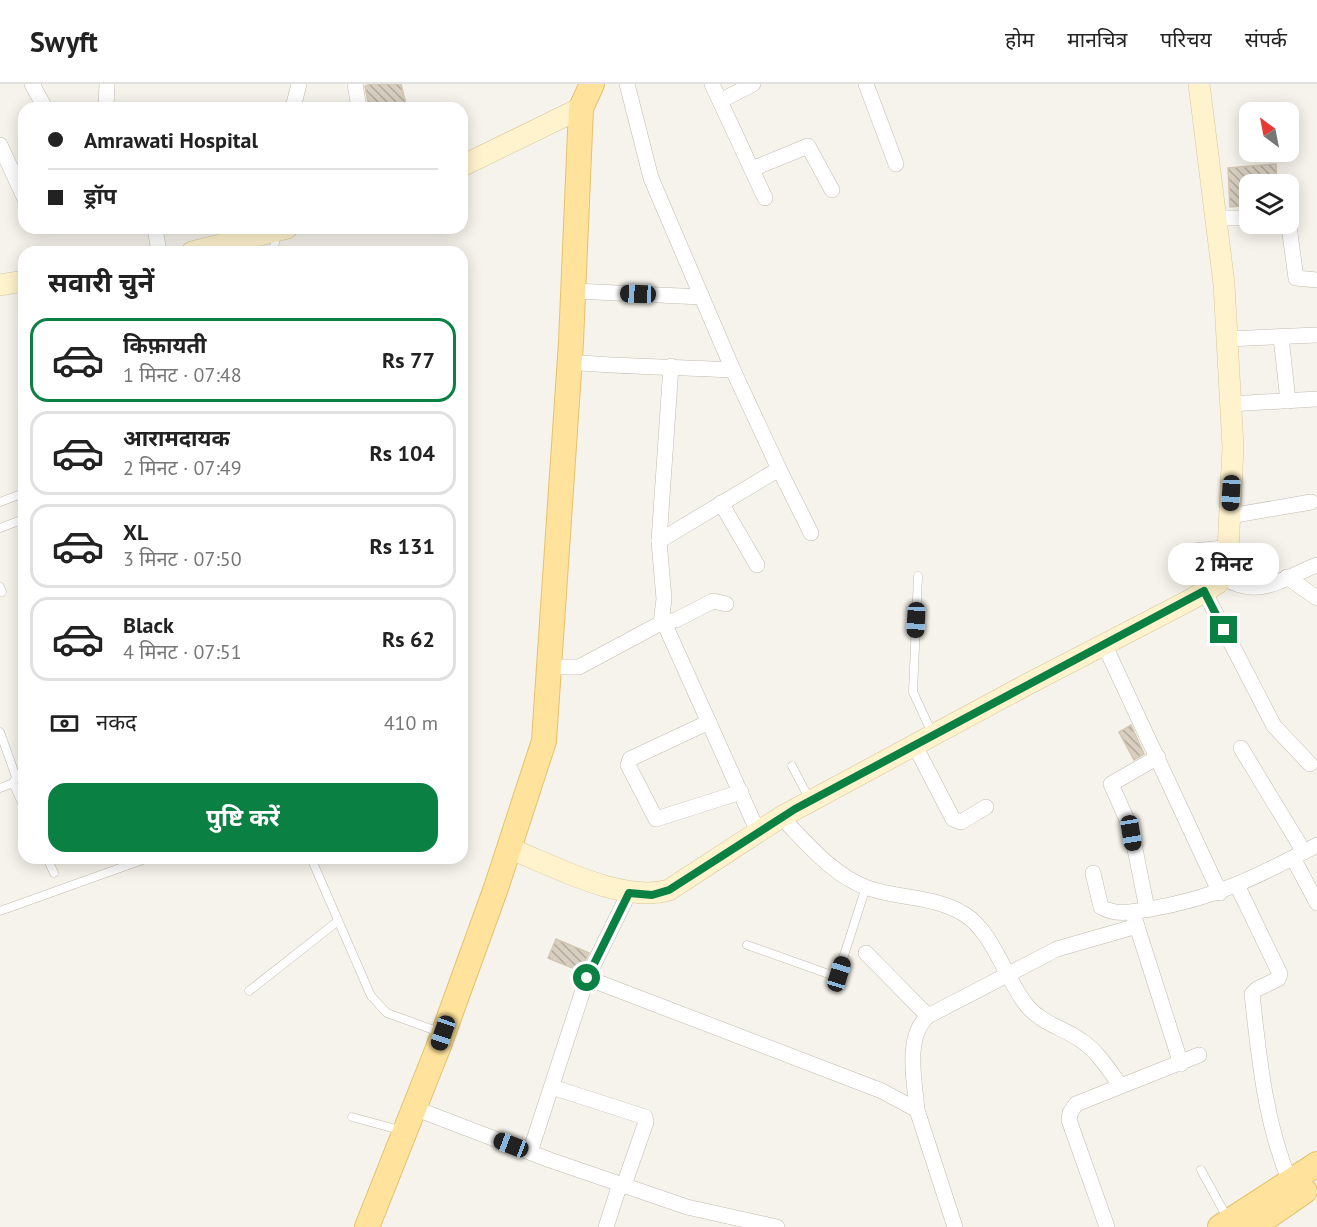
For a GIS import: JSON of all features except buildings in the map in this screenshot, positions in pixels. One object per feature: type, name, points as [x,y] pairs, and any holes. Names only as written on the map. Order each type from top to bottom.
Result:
[{"type":"main road","points":[[367,1227],[443,1033],[544,741],[574,291],[582,108],[592,84]]},
{"type":"main road","points":[[507,848],[629,893],[652,895],[669,890],[781,817],[1204,591],[1222,577],[1227,571],[1233,447],[1227,339],[1216,218],[1199,84]]},
{"type":"main road","points":[[468,163],[582,108]]},
{"type":"main road","points":[[215,246],[262,234]]},
{"type":"main road","points":[[0,285],[18,282]]},
{"type":"main road","points":[[1225,1224],[1317,1164]]},
{"type":"main road","points":[[1253,1227],[1317,1183]]},
{"type":"street","points":[[32,84],[42,102]]},
{"type":"street","points":[[106,102],[107,84]]},
{"type":"street","points":[[294,102],[299,84]]},
{"type":"street","points":[[355,84],[358,102]]},
{"type":"street","points":[[627,84],[651,178],[733,370],[811,533]]},
{"type":"street","points":[[712,84],[765,198]]},
{"type":"street","points":[[720,101],[753,84]]},
{"type":"street","points":[[866,84],[896,164]]},
{"type":"street","points":[[0,145],[18,183]]},
{"type":"street","points":[[752,169],[808,146],[832,190]]},
{"type":"street","points":[[1216,218],[1239,218]]},
{"type":"street","points":[[1292,234],[1294,274],[1300,280],[1317,280]]},
{"type":"street","points":[[574,291],[702,297]]},
{"type":"street","points":[[1227,339],[1317,335]]},
{"type":"street","points":[[1281,336],[1288,401]]},
{"type":"street","points":[[569,362],[632,367],[671,366],[733,370]]},
{"type":"street","points":[[661,623],[664,599],[659,541],[671,366]]},
{"type":"street","points":[[1230,404],[1317,399]]},
{"type":"street","points":[[659,541],[779,469]]},
{"type":"street","points":[[1230,516],[1311,502]]},
{"type":"street","points":[[722,503],[757,566]]},
{"type":"street","points":[[1222,577],[1235,585],[1258,589],[1317,565]]},
{"type":"street","points":[[1287,577],[1317,598]]},
{"type":"street","points":[[1204,591],[1274,726],[1310,764]]},
{"type":"street","points":[[549,667],[579,667],[661,623],[676,620],[713,601],[726,604]]},
{"type":"street","points":[[661,623],[666,627],[758,831]]},
{"type":"street","points":[[1104,644],[1220,893]]},
{"type":"street","points":[[709,722],[630,759],[628,765],[656,819],[741,792]]},
{"type":"street","points":[[914,744],[953,819],[961,822],[986,807]]},
{"type":"street","points":[[1241,748],[1305,852],[1317,903]]},
{"type":"street","points":[[1158,756],[1111,784],[1131,829],[1138,916],[1181,1064]]},
{"type":"street","points":[[781,817],[836,869],[866,887],[926,899],[947,905],[967,915],[980,929],[1028,1007],[1048,1023],[1084,1042],[1120,1085]]},
{"type":"street","points":[[955,1227],[917,1110],[913,1057],[917,1033],[922,1021],[1057,949],[1138,916],[1220,893],[1305,852]]},
{"type":"street","points":[[1093,873],[1101,907],[1111,912],[1138,916]]},
{"type":"street","points":[[1237,885],[1280,974],[1278,979],[1252,994],[1258,1052],[1274,1140],[1290,1182]]},
{"type":"street","points":[[530,1152],[587,978],[629,893]]},
{"type":"street","points":[[866,953],[928,1016]]},
{"type":"street","points":[[587,978],[882,1091],[917,1110]]},
{"type":"street","points":[[1107,1227],[1069,1120],[1070,1113],[1076,1104],[1199,1055]]},
{"type":"street","points":[[552,1087],[645,1117],[646,1122],[606,1227]]},
{"type":"street","points":[[414,1108],[530,1152],[687,1207],[777,1227]]},
{"type":"lane","points":[[0,502],[18,495]]},
{"type":"lane","points":[[0,528],[18,521]]},
{"type":"lane","points":[[1179,549],[1229,544]]},
{"type":"lane","points":[[918,576],[913,692],[933,734]]},
{"type":"lane","points":[[0,732],[16,777],[13,783],[0,788]]},
{"type":"lane","points":[[792,766],[810,801]]},
{"type":"lane","points":[[13,783],[18,794]]},
{"type":"lane","points":[[50,864],[54,873]]},
{"type":"lane","points":[[0,911],[131,864]]},
{"type":"lane","points":[[314,864],[370,996],[378,1006],[396,1017],[443,1033]]},
{"type":"lane","points":[[747,945],[837,976],[866,887]]},
{"type":"lane","points":[[249,991],[338,921]]},
{"type":"lane","points":[[352,1118],[405,1131]]},
{"type":"lane","points":[[1201,1170],[1225,1224]]},
{"type":"route","points":[[587,978],[629,893],[652,895],[669,890],[795,809],[914,744],[1191,600],[1204,591],[1224,630]]}]
